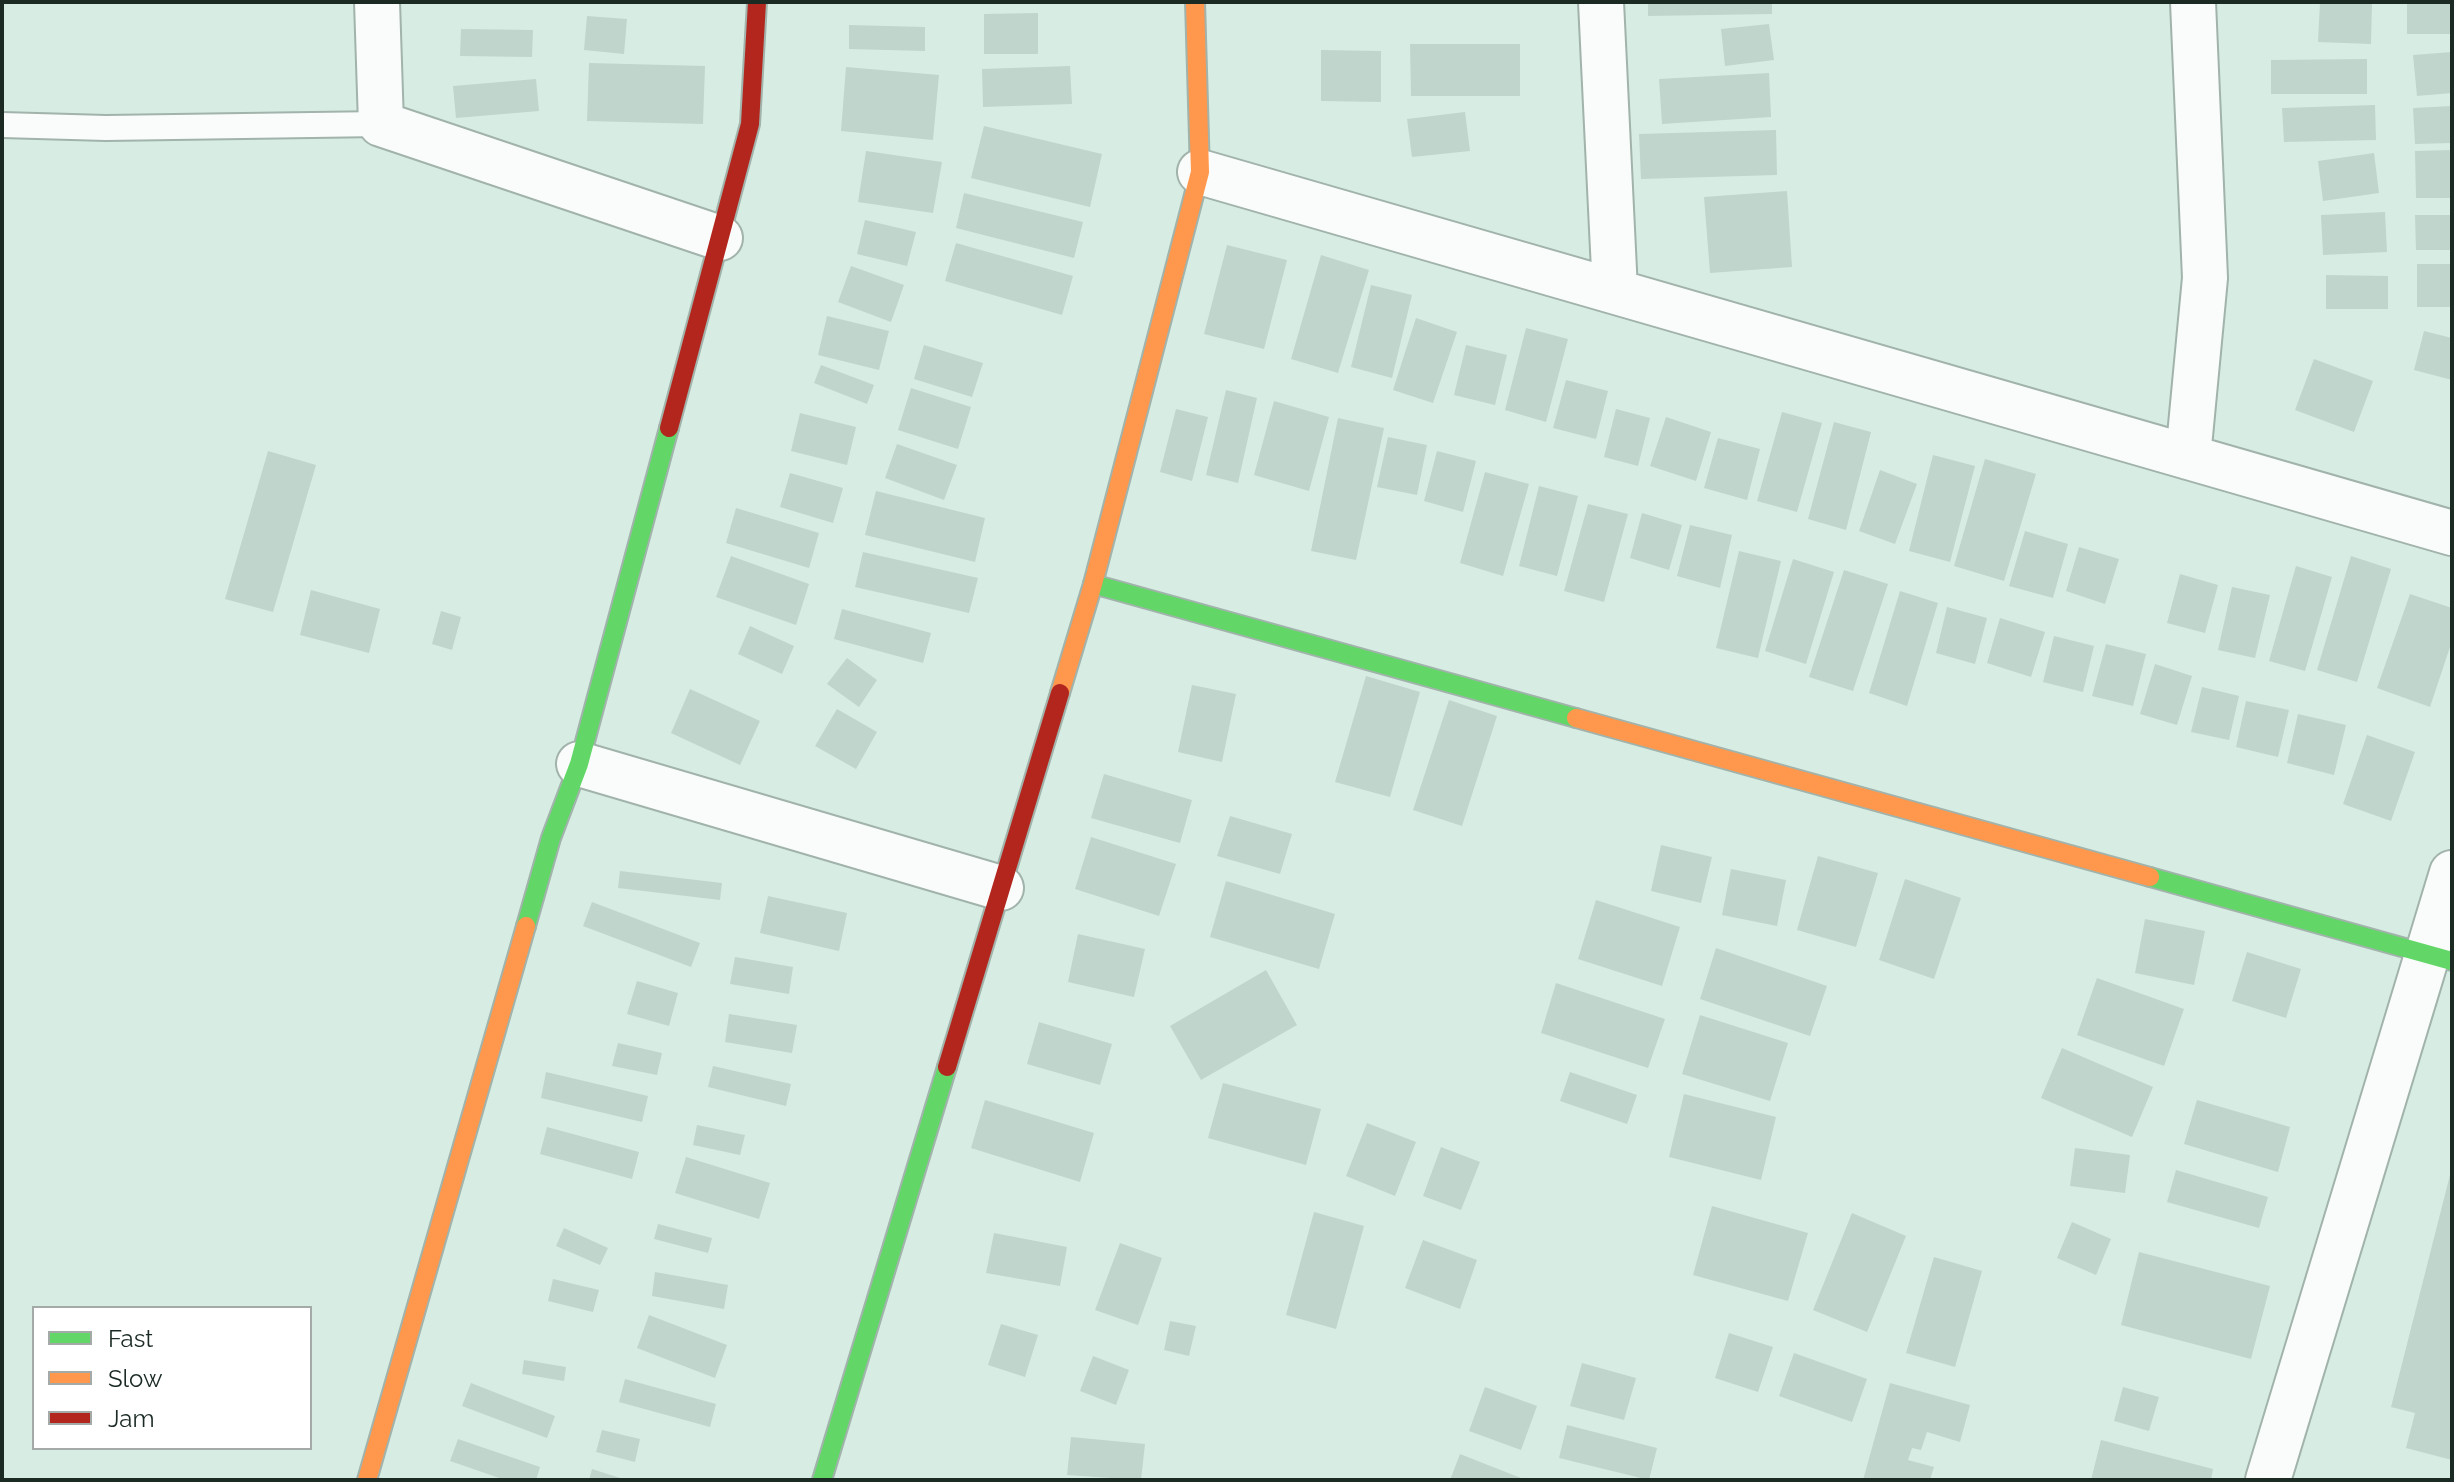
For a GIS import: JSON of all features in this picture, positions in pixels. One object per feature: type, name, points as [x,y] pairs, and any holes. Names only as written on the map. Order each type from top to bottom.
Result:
[{"type":"street","points":[[377,2],[381,124],[720,238]]},
{"type":"street","points":[[367,1480],[551,838],[579,764],[720,238],[750,124],[757,2]]},
{"type":"street","points":[[822,1480],[1093,584],[1200,172],[1195,2]]},
{"type":"street","points":[[1601,2],[1615,291]]},
{"type":"street","points":[[2188,457],[2205,278],[2193,2]]},
{"type":"street","points":[[1200,172],[2452,533]]},
{"type":"street","points":[[1093,584],[2440,958]]},
{"type":"street","points":[[579,764],[1001,888]]},
{"type":"street","points":[[2268,1480],[2440,958],[2452,873]]},
{"type":"lane","points":[[2,125],[106,128],[381,124]]},
{"type":"building","points":[[1648,2],[1772,2],[1772,14],[1648,16]]},
{"type":"building","points":[[2320,2],[2372,3],[2371,44],[2318,42]]},
{"type":"building","points":[[2407,2],[2452,2],[2452,34],[2407,34]]},
{"type":"building","points":[[1038,13],[1038,54],[984,54],[984,14]]},
{"type":"building","points":[[587,16],[627,19],[624,54],[584,50]]},
{"type":"building","points":[[1769,24],[1774,60],[1725,66],[1721,29]]},
{"type":"building","points":[[849,25],[925,27],[925,51],[849,49]]},
{"type":"building","points":[[461,29],[533,30],[532,57],[460,56]]},
{"type":"building","points":[[1410,44],[1520,44],[1520,96],[1411,96]]},
{"type":"building","points":[[1321,50],[1381,51],[1381,102],[1321,101]]},
{"type":"building","points":[[2452,52],[2452,93],[2417,96],[2413,55]]},
{"type":"building","points":[[2367,59],[2367,94],[2271,94],[2271,60]]},
{"type":"building","points":[[589,63],[705,66],[703,124],[587,121]]},
{"type":"building","points":[[1070,66],[1072,104],[983,107],[982,69]]},
{"type":"building","points":[[846,67],[939,75],[933,140],[841,131]]},
{"type":"building","points":[[1769,73],[1771,117],[1662,124],[1659,79]]},
{"type":"building","points":[[536,79],[539,111],[456,118],[453,86]]},
{"type":"building","points":[[2375,105],[2376,140],[2284,142],[2282,108]]},
{"type":"building","points":[[2452,106],[2452,143],[2415,144],[2413,108]]},
{"type":"building","points":[[1465,112],[1470,151],[1412,157],[1407,119]]},
{"type":"building","points":[[984,126],[1102,154],[1090,207],[971,178]]},
{"type":"building","points":[[1776,130],[1777,175],[1641,179],[1639,134]]},
{"type":"building","points":[[2452,150],[2452,198],[2416,198],[2415,151]]},
{"type":"building","points":[[866,151],[942,162],[933,213],[858,202]]},
{"type":"building","points":[[2374,153],[2379,193],[2323,201],[2318,161]]},
{"type":"building","points":[[1787,191],[1792,267],[1710,273],[1704,197]]},
{"type":"building","points":[[964,193],[1083,222],[1074,258],[956,228]]},
{"type":"building","points":[[2385,212],[2387,252],[2323,255],[2321,215]]},
{"type":"building","points":[[2415,215],[2452,215],[2452,250],[2416,250]]},
{"type":"building","points":[[865,220],[916,232],[907,266],[857,254]]},
{"type":"building","points":[[956,243],[1073,276],[1062,315],[945,281]]},
{"type":"building","points":[[1227,245],[1287,260],[1264,349],[1204,334]]},
{"type":"building","points":[[1321,255],[1369,270],[1338,373],[1291,359]]},
{"type":"building","points":[[2417,264],[2452,264],[2452,307],[2417,307]]},
{"type":"building","points":[[851,266],[904,285],[891,322],[838,302]]},
{"type":"building","points":[[2326,275],[2388,276],[2388,309],[2326,309]]},
{"type":"building","points":[[1371,285],[1412,295],[1392,378],[1351,367]]},
{"type":"building","points":[[827,316],[889,331],[879,370],[818,355]]},
{"type":"building","points":[[1416,318],[1457,332],[1433,403],[1393,390]]},
{"type":"building","points":[[1526,328],[1568,339],[1546,422],[1505,410]]},
{"type":"building","points":[[2424,331],[2452,338],[2452,380],[2414,370]]},
{"type":"building","points":[[924,345],[983,363],[972,397],[914,379]]},
{"type":"building","points":[[1466,345],[1507,355],[1495,405],[1454,395]]},
{"type":"building","points":[[2314,359],[2373,381],[2354,432],[2295,410]]},
{"type":"building","points":[[821,365],[874,385],[867,404],[814,383]]},
{"type":"building","points":[[1566,380],[1608,391],[1596,439],[1553,428]]},
{"type":"building","points":[[911,388],[971,407],[958,449],[898,430]]},
{"type":"building","points":[[1226,390],[1257,398],[1238,483],[1206,475]]},
{"type":"building","points":[[1274,401],[1329,417],[1309,491],[1254,475]]},
{"type":"building","points":[[1176,409],[1208,417],[1192,481],[1160,472]]},
{"type":"building","points":[[1616,409],[1650,418],[1638,466],[1604,457]]},
{"type":"building","points":[[1782,412],[1822,423],[1797,512],[1757,501]]},
{"type":"building","points":[[800,413],[856,427],[847,465],[791,451]]},
{"type":"building","points":[[1666,417],[1711,432],[1696,481],[1650,466]]},
{"type":"building","points":[[1338,418],[1384,428],[1356,560],[1311,551]]},
{"type":"building","points":[[1834,422],[1871,432],[1846,530],[1808,519]]},
{"type":"building","points":[[1388,437],[1427,445],[1417,495],[1377,487]]},
{"type":"building","points":[[1718,438],[1760,449],[1747,500],[1704,488]]},
{"type":"building","points":[[897,444],[957,465],[944,500],[885,478]]},
{"type":"building","points":[[268,451],[316,465],[273,612],[225,599]]},
{"type":"building","points":[[1437,451],[1476,461],[1463,512],[1424,501]]},
{"type":"building","points":[[1933,455],[1975,466],[1950,562],[1909,551]]},
{"type":"building","points":[[1985,459],[2036,474],[2004,581],[1954,566]]},
{"type":"building","points":[[1880,470],[1917,484],[1895,544],[1859,531]]},
{"type":"building","points":[[1485,472],[1529,484],[1503,576],[1460,563]]},
{"type":"building","points":[[790,473],[843,488],[833,523],[780,507]]},
{"type":"building","points":[[1539,486],[1578,496],[1557,576],[1519,566]]},
{"type":"building","points":[[876,491],[985,518],[975,562],[865,535]]},
{"type":"building","points":[[1588,504],[1628,514],[1604,602],[1564,591]]},
{"type":"building","points":[[736,508],[819,533],[809,568],[726,543]]},
{"type":"building","points":[[1642,513],[1682,525],[1669,570],[1630,558]]},
{"type":"building","points":[[1690,525],[1732,535],[1720,588],[1677,576]]},
{"type":"building","points":[[2025,531],[2068,544],[2053,598],[2009,586]]},
{"type":"building","points":[[2079,547],[2119,559],[2105,604],[2066,591]]},
{"type":"building","points":[[1739,551],[1781,561],[1758,658],[1716,648]]},
{"type":"building","points":[[863,552],[978,578],[969,613],[855,587]]},
{"type":"building","points":[[731,556],[809,584],[796,625],[716,597]]},
{"type":"building","points":[[2351,556],[2391,569],[2357,682],[2317,670]]},
{"type":"building","points":[[1793,559],[1834,572],[1806,664],[1765,651]]},
{"type":"building","points":[[2296,566],[2332,577],[2305,671],[2269,661]]},
{"type":"building","points":[[1844,570],[1888,584],[1853,691],[1809,677]]},
{"type":"building","points":[[2180,574],[2218,585],[2205,633],[2167,623]]},
{"type":"building","points":[[2232,587],[2270,595],[2255,658],[2218,650]]},
{"type":"building","points":[[311,590],[380,609],[369,653],[300,635]]},
{"type":"building","points":[[1900,591],[1938,603],[1907,706],[1869,693]]},
{"type":"building","points":[[2410,594],[2452,608],[2452,641],[2430,707],[2377,688]]},
{"type":"building","points":[[1947,607],[1987,618],[1975,664],[1936,653]]},
{"type":"building","points":[[842,609],[931,633],[923,663],[834,639]]},
{"type":"building","points":[[441,611],[461,617],[452,650],[432,644]]},
{"type":"building","points":[[2000,618],[2045,632],[2031,677],[1987,663]]},
{"type":"building","points":[[750,626],[794,646],[782,674],[738,654]]},
{"type":"building","points":[[2054,636],[2094,646],[2083,692],[2043,682]]},
{"type":"building","points":[[2106,644],[2146,654],[2133,706],[2092,696]]},
{"type":"building","points":[[847,658],[877,680],[859,707],[827,684]]},
{"type":"building","points":[[2155,664],[2192,676],[2177,725],[2140,714]]},
{"type":"building","points":[[1366,676],[1420,692],[1390,797],[1335,782]]},
{"type":"building","points":[[1192,685],[1236,694],[1222,762],[1178,752]]},
{"type":"building","points":[[2202,687],[2239,696],[2229,740],[2191,732]]},
{"type":"building","points":[[690,689],[760,721],[740,765],[671,733]]},
{"type":"building","points":[[1449,700],[1497,716],[1462,826],[1413,810]]},
{"type":"building","points":[[2246,701],[2289,710],[2278,757],[2236,747]]},
{"type":"building","points":[[837,709],[877,732],[856,769],[815,746]]},
{"type":"building","points":[[2298,714],[2346,725],[2334,775],[2287,763]]},
{"type":"building","points":[[2367,735],[2415,752],[2391,821],[2343,804]]},
{"type":"building","points":[[1104,774],[1192,800],[1180,843],[1091,818]]},
{"type":"building","points":[[1230,816],[1292,834],[1280,874],[1217,856]]},
{"type":"building","points":[[1091,837],[1176,864],[1159,916],[1075,889]]},
{"type":"building","points":[[1661,845],[1712,857],[1701,903],[1651,891]]},
{"type":"building","points":[[1818,856],[1878,873],[1856,947],[1797,930]]},
{"type":"building","points":[[1731,869],[1786,880],[1777,926],[1722,915]]},
{"type":"building","points":[[620,871],[722,883],[720,900],[618,888]]},
{"type":"building","points":[[1905,879],[1961,898],[1934,979],[1879,960]]},
{"type":"building","points":[[1226,881],[1335,914],[1319,969],[1210,937]]},
{"type":"building","points":[[768,896],[847,913],[839,951],[760,933]]},
{"type":"building","points":[[1596,900],[1680,927],[1662,986],[1578,959]]},
{"type":"building","points":[[592,902],[700,943],[691,967],[583,926]]},
{"type":"building","points":[[2145,919],[2205,931],[2194,985],[2135,973]]},
{"type":"building","points":[[1078,934],[1145,949],[1134,997],[1068,982]]},
{"type":"building","points":[[1716,948],[1827,986],[1810,1036],[1700,999]]},
{"type":"building","points":[[2247,952],[2301,969],[2286,1018],[2232,1001]]},
{"type":"building","points":[[735,957],[793,967],[789,994],[730,984]]},
{"type":"building","points":[[1266,970],[1297,1025],[1201,1080],[1170,1026]]},
{"type":"building","points":[[2097,978],[2184,1009],[2164,1066],[2077,1035]]},
{"type":"building","points":[[637,981],[678,993],[669,1026],[627,1014]]},
{"type":"building","points":[[1556,983],[1665,1019],[1648,1068],[1541,1033]]},
{"type":"building","points":[[729,1014],[797,1025],[792,1053],[725,1042]]},
{"type":"building","points":[[1700,1015],[1788,1043],[1770,1101],[1682,1074]]},
{"type":"building","points":[[1039,1022],[1112,1044],[1100,1085],[1027,1064]]},
{"type":"building","points":[[618,1043],[662,1053],[657,1075],[612,1066]]},
{"type":"building","points":[[2062,1048],[2153,1087],[2132,1137],[2041,1098]]},
{"type":"building","points":[[713,1066],[791,1084],[786,1106],[708,1087]]},
{"type":"building","points":[[546,1072],[648,1096],[642,1122],[541,1098]]},
{"type":"building","points":[[1570,1072],[1637,1095],[1627,1124],[1560,1101]]},
{"type":"building","points":[[1223,1083],[1321,1109],[1306,1165],[1208,1138]]},
{"type":"building","points":[[1684,1094],[1776,1117],[1761,1180],[1669,1157]]},
{"type":"building","points":[[985,1100],[1094,1133],[1080,1182],[971,1148]]},
{"type":"building","points":[[2197,1100],[2290,1127],[2278,1172],[2184,1144]]},
{"type":"building","points":[[1367,1123],[1416,1142],[1395,1196],[1346,1176]]},
{"type":"building","points":[[697,1125],[745,1135],[740,1155],[693,1145]]},
{"type":"building","points":[[547,1127],[639,1152],[632,1179],[540,1154]]},
{"type":"building","points":[[1441,1147],[1480,1162],[1461,1210],[1423,1196]]},
{"type":"building","points":[[2075,1148],[2130,1155],[2125,1193],[2070,1186]]},
{"type":"building","points":[[686,1157],[770,1183],[759,1219],[675,1193]]},
{"type":"building","points":[[2176,1170],[2268,1197],[2259,1228],[2167,1202]]},
{"type":"building","points":[[2451,1171],[2452,1460],[2406,1448],[2415,1413],[2391,1407]]},
{"type":"building","points":[[1712,1206],[1808,1233],[1788,1301],[1693,1275]]},
{"type":"building","points":[[1314,1212],[1364,1226],[1336,1329],[1286,1315]]},
{"type":"building","points":[[1852,1213],[1906,1236],[1867,1332],[1813,1310]]},
{"type":"building","points":[[2072,1222],[2111,1239],[2096,1275],[2057,1258]]},
{"type":"building","points":[[658,1224],[712,1238],[708,1253],[654,1239]]},
{"type":"building","points":[[564,1228],[608,1248],[600,1265],[556,1246]]},
{"type":"building","points":[[994,1233],[1067,1247],[1060,1286],[986,1273]]},
{"type":"building","points":[[1423,1240],[1477,1260],[1460,1309],[1405,1288]]},
{"type":"building","points":[[1120,1243],[1162,1258],[1138,1325],[1095,1310]]},
{"type":"building","points":[[2139,1252],[2270,1286],[2251,1359],[2121,1325]]},
{"type":"building","points":[[1934,1257],[1982,1271],[1955,1367],[1906,1353]]},
{"type":"building","points":[[655,1272],[728,1285],[724,1309],[652,1296]]},
{"type":"building","points":[[553,1279],[599,1290],[593,1312],[548,1301]]},
{"type":"building","points":[[649,1315],[727,1345],[715,1378],[637,1348]]},
{"type":"building","points":[[1170,1321],[1196,1326],[1189,1356],[1164,1350]]},
{"type":"building","points":[[1001,1324],[1038,1335],[1025,1377],[988,1365]]},
{"type":"building","points":[[1729,1333],[1773,1347],[1758,1392],[1715,1378]]},
{"type":"building","points":[[1794,1353],[1867,1379],[1852,1422],[1779,1396]]},
{"type":"building","points":[[1093,1356],[1129,1370],[1116,1405],[1080,1391]]},
{"type":"building","points":[[524,1360],[566,1367],[564,1381],[522,1374]]},
{"type":"building","points":[[1582,1363],[1636,1378],[1624,1420],[1570,1406]]},
{"type":"building","points":[[625,1379],[716,1404],[710,1427],[619,1402]]},
{"type":"building","points":[[471,1383],[555,1416],[547,1438],[462,1406]]},
{"type":"building","points":[[1890,1383],[1970,1405],[1960,1442],[1927,1432],[1921,1450],[1912,1448],[1908,1460],[1934,1467],[1930,1480],[1863,1480]]},
{"type":"building","points":[[1485,1387],[1537,1406],[1521,1450],[1469,1431]]},
{"type":"building","points":[[2123,1387],[2159,1397],[2149,1431],[2114,1421]]},
{"type":"building","points":[[1567,1425],[1657,1448],[1649,1480],[1559,1458]]},
{"type":"building","points":[[602,1430],[640,1439],[635,1462],[596,1452]]},
{"type":"building","points":[[1071,1437],[1145,1444],[1141,1480],[1067,1475]]},
{"type":"building","points":[[458,1439],[540,1467],[536,1480],[505,1480],[450,1461]]},
{"type":"building","points":[[2101,1440],[2213,1469],[2211,1480],[2091,1480]]},
{"type":"building","points":[[1460,1454],[1526,1480],[1450,1480]]},
{"type":"building","points":[[592,1469],[623,1479],[623,1480],[589,1480]]},
{"type":"traffic: fast","points":[[526,926],[551,838],[579,764],[669,428]]},
{"type":"traffic: fast","points":[[1093,584],[1576,718]]},
{"type":"traffic: fast","points":[[2150,877],[2452,961]]},
{"type":"traffic: fast","points":[[822,1480],[947,1067]]},
{"type":"traffic: slow","points":[[1060,693],[1093,584],[1200,172],[1195,2]]},
{"type":"traffic: slow","points":[[1576,718],[2150,877]]},
{"type":"traffic: slow","points":[[367,1480],[526,926]]},
{"type":"traffic: jam","points":[[669,428],[750,124],[757,2]]},
{"type":"traffic: jam","points":[[947,1067],[1060,693]]}]
